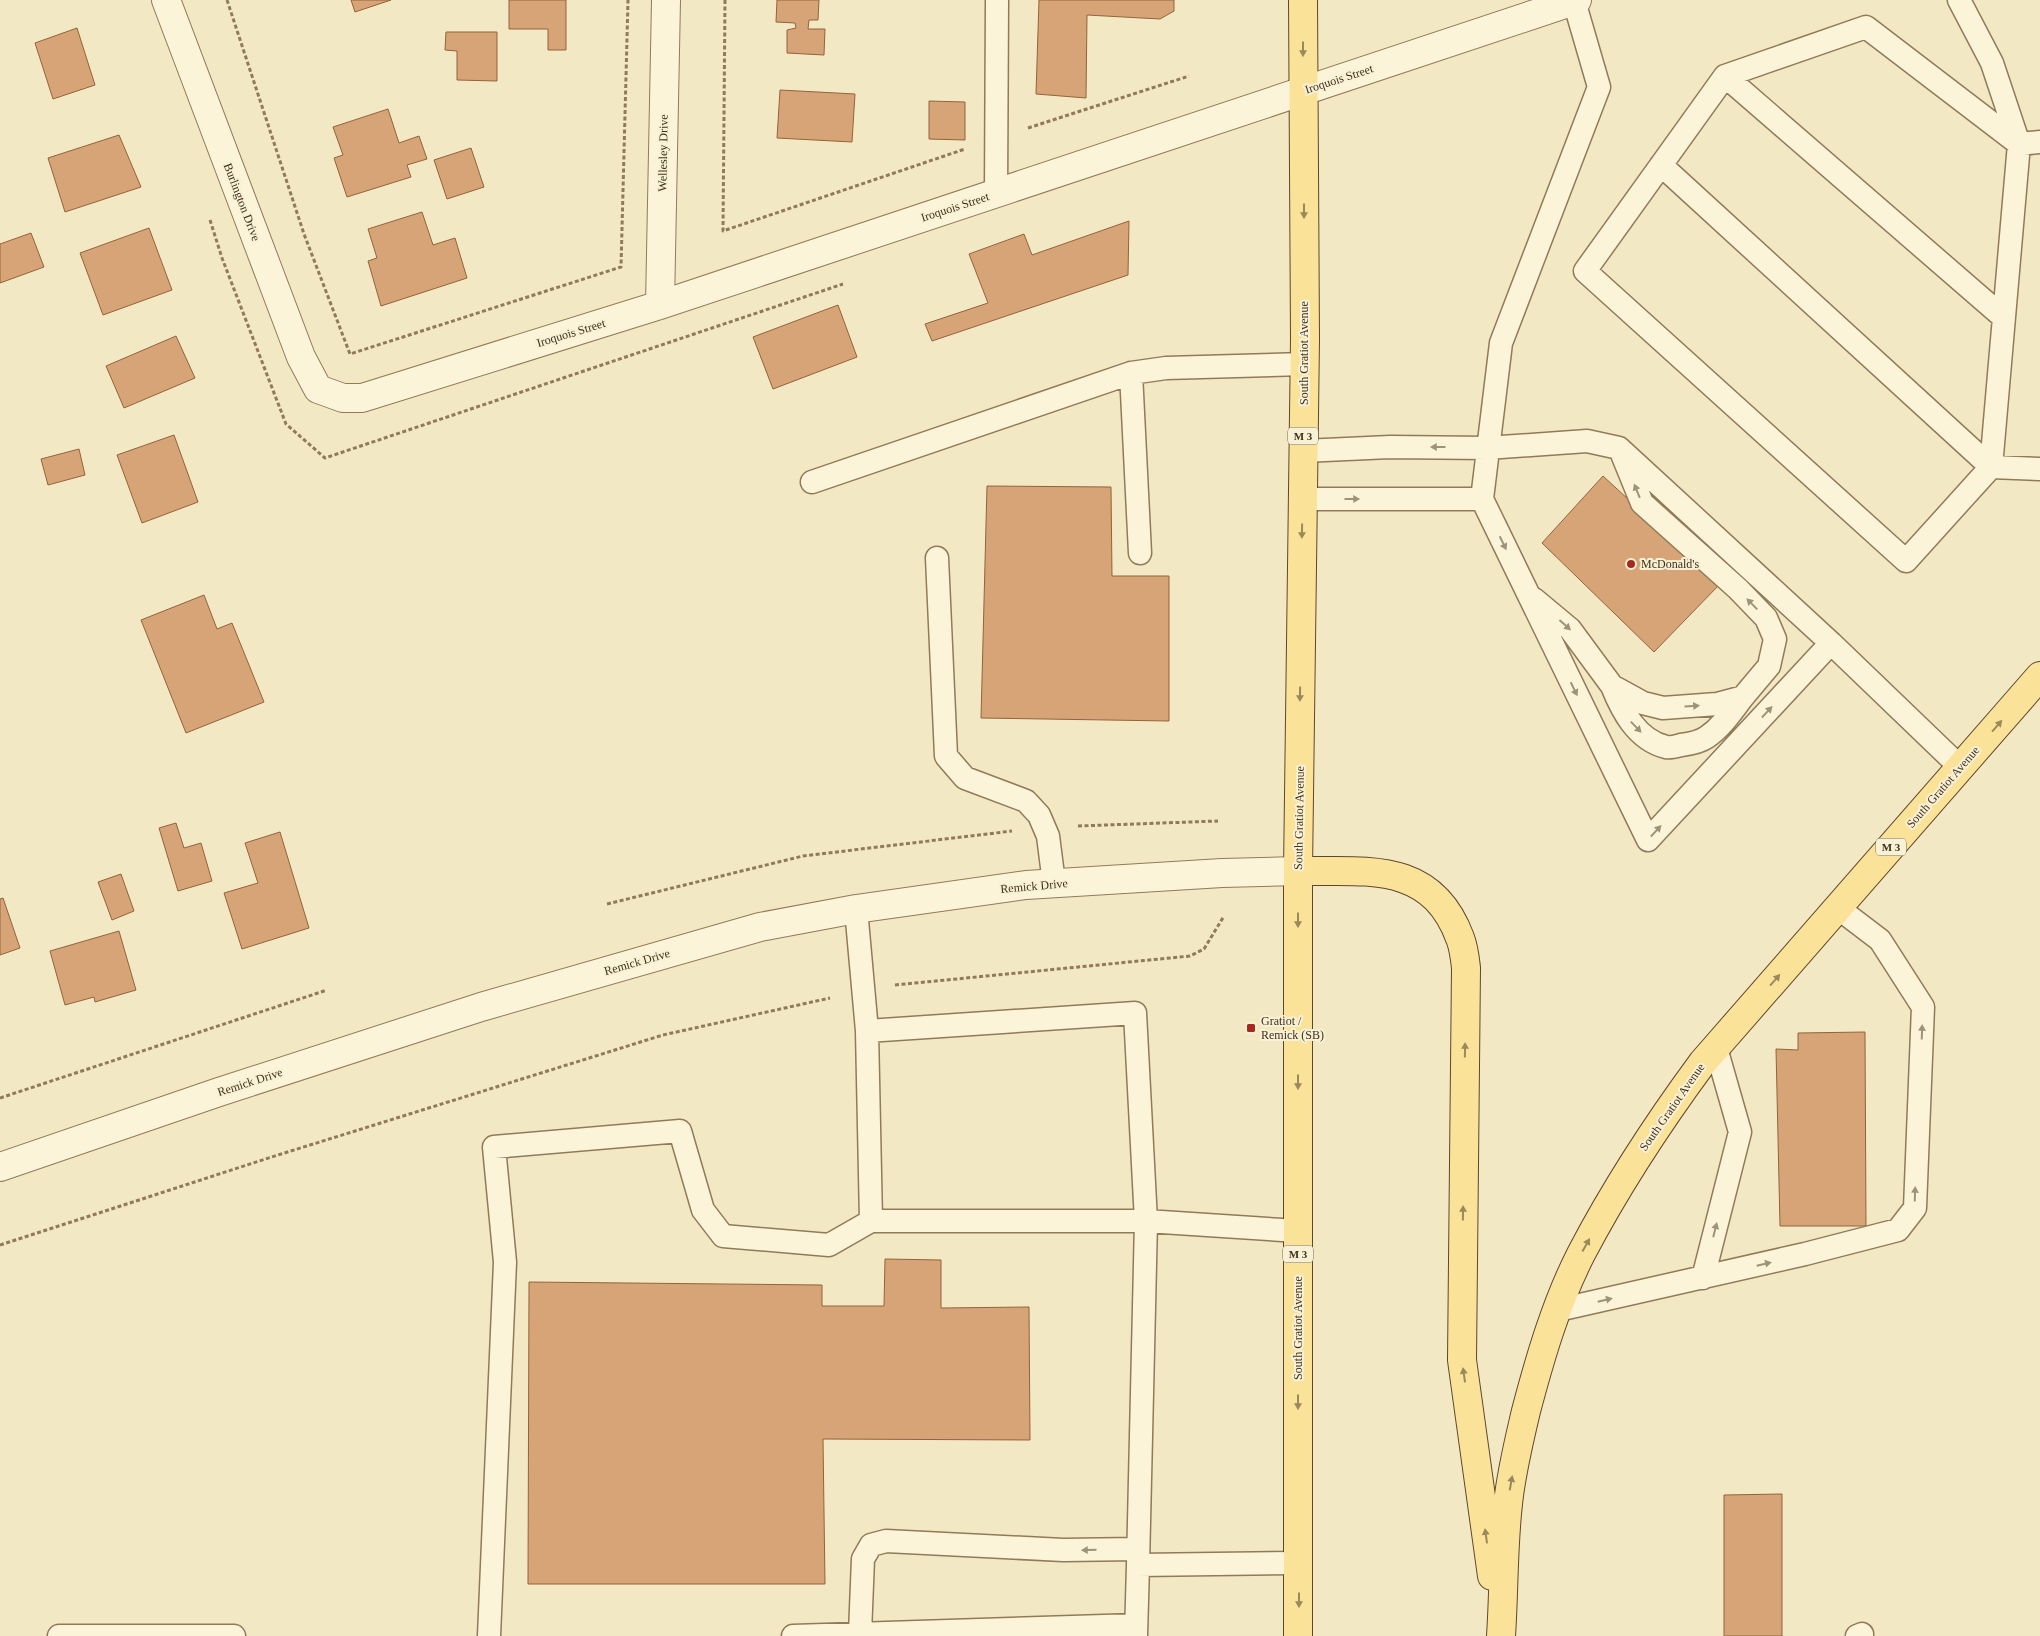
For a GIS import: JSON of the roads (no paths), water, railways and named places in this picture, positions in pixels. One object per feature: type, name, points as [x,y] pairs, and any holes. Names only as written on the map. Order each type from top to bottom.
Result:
[{"type":"main road","name":"South Gratiot Avenue","points":[[1298,1636],[1298,871],[1304,364],[1303,0]]},
{"type":"main road","name":"South Gratiot Avenue","points":[[1501,1636],[1508,1503],[1517,1448],[1533,1383],[1558,1310],[1581,1255],[1621,1183],[1665,1114],[1716,1048],[2040,676]]},
{"type":"main road","points":[[1298,871],[1373,872],[1404,877],[1429,892],[1448,912],[1461,940],[1466,968],[1462,1360],[1501,1636]]},
{"type":"street","name":"Burlington Drive","points":[[166,0],[301,358],[318,389],[331,394]]},
{"type":"street","name":"Wellesley Drive","points":[[660,305],[666,0]]},
{"type":"street","name":"Iroquois Street","points":[[331,394],[343,398],[362,398],[660,305],[1575,0]]},
{"type":"street","name":"Remick Drive","points":[[0,1167],[219,1092],[481,1007],[760,927],[856,909],[1026,885],[1222,873],[1298,871]]},
{"type":"lane","points":[[996,0],[996,194]]},
{"type":"lane","points":[[1575,0],[1599,87],[1501,343],[1482,500],[1648,840],[1831,643]]},
{"type":"lane","points":[[1959,0],[1992,63],[2029,143],[2003,316],[1991,467],[1906,561],[1585,271],[1725,76],[1866,27],[2029,143]]},
{"type":"lane","points":[[1725,76],[2003,316]]},
{"type":"lane","points":[[1661,165],[1991,467],[2040,469]]},
{"type":"lane","points":[[812,482],[1131,373],[1166,368],[1304,364]]},
{"type":"lane","points":[[1131,373],[1140,553]]},
{"type":"lane","points":[[1303,451],[1390,447],[1487,448],[1587,441],[1620,448],[1831,643],[1960,767]]},
{"type":"lane","points":[[1527,594],[1570,628],[1612,686],[1620,706],[1634,726],[1650,740],[1667,748],[1690,744],[1706,738],[1724,721],[1768,666],[1775,639],[1766,618],[1738,589],[1642,503],[1620,448]]},
{"type":"lane","points":[[1303,499],[1482,500]]},
{"type":"lane","points":[[937,558],[946,756],[965,778],[1026,801],[1039,815],[1048,836],[1054,883]]},
{"type":"lane","points":[[1612,686],[1643,703],[1663,708],[1717,704],[1743,697]]},
{"type":"lane","points":[[1558,1310],[1703,1278],[1898,1230],[1915,1208],[1923,1007],[1880,940],[1838,908]]},
{"type":"lane","points":[[856,909],[867,1031],[871,1221]]},
{"type":"lane","points":[[793,1636],[860,1633],[1136,1630],[1146,1221],[1135,1013],[867,1031]]},
{"type":"lane","points":[[1703,1278],[1740,1132],[1716,1048]]},
{"type":"lane","points":[[489,1636],[505,1262],[494,1147],[680,1131],[703,1210],[723,1236],[829,1245],[871,1221],[1146,1221],[1298,1231]]},
{"type":"lane","points":[[860,1633],[863,1558],[871,1545],[886,1541],[1063,1550],[1138,1557],[1299,1563]]},
{"type":"lane","points":[[59,1636],[234,1636]]},
{"type":"place","name":"McDonald's","points":[[1631,564]]},
{"type":"place","name":"Gratiot / Remick (SB)","points":[[1251,1028]]}]
